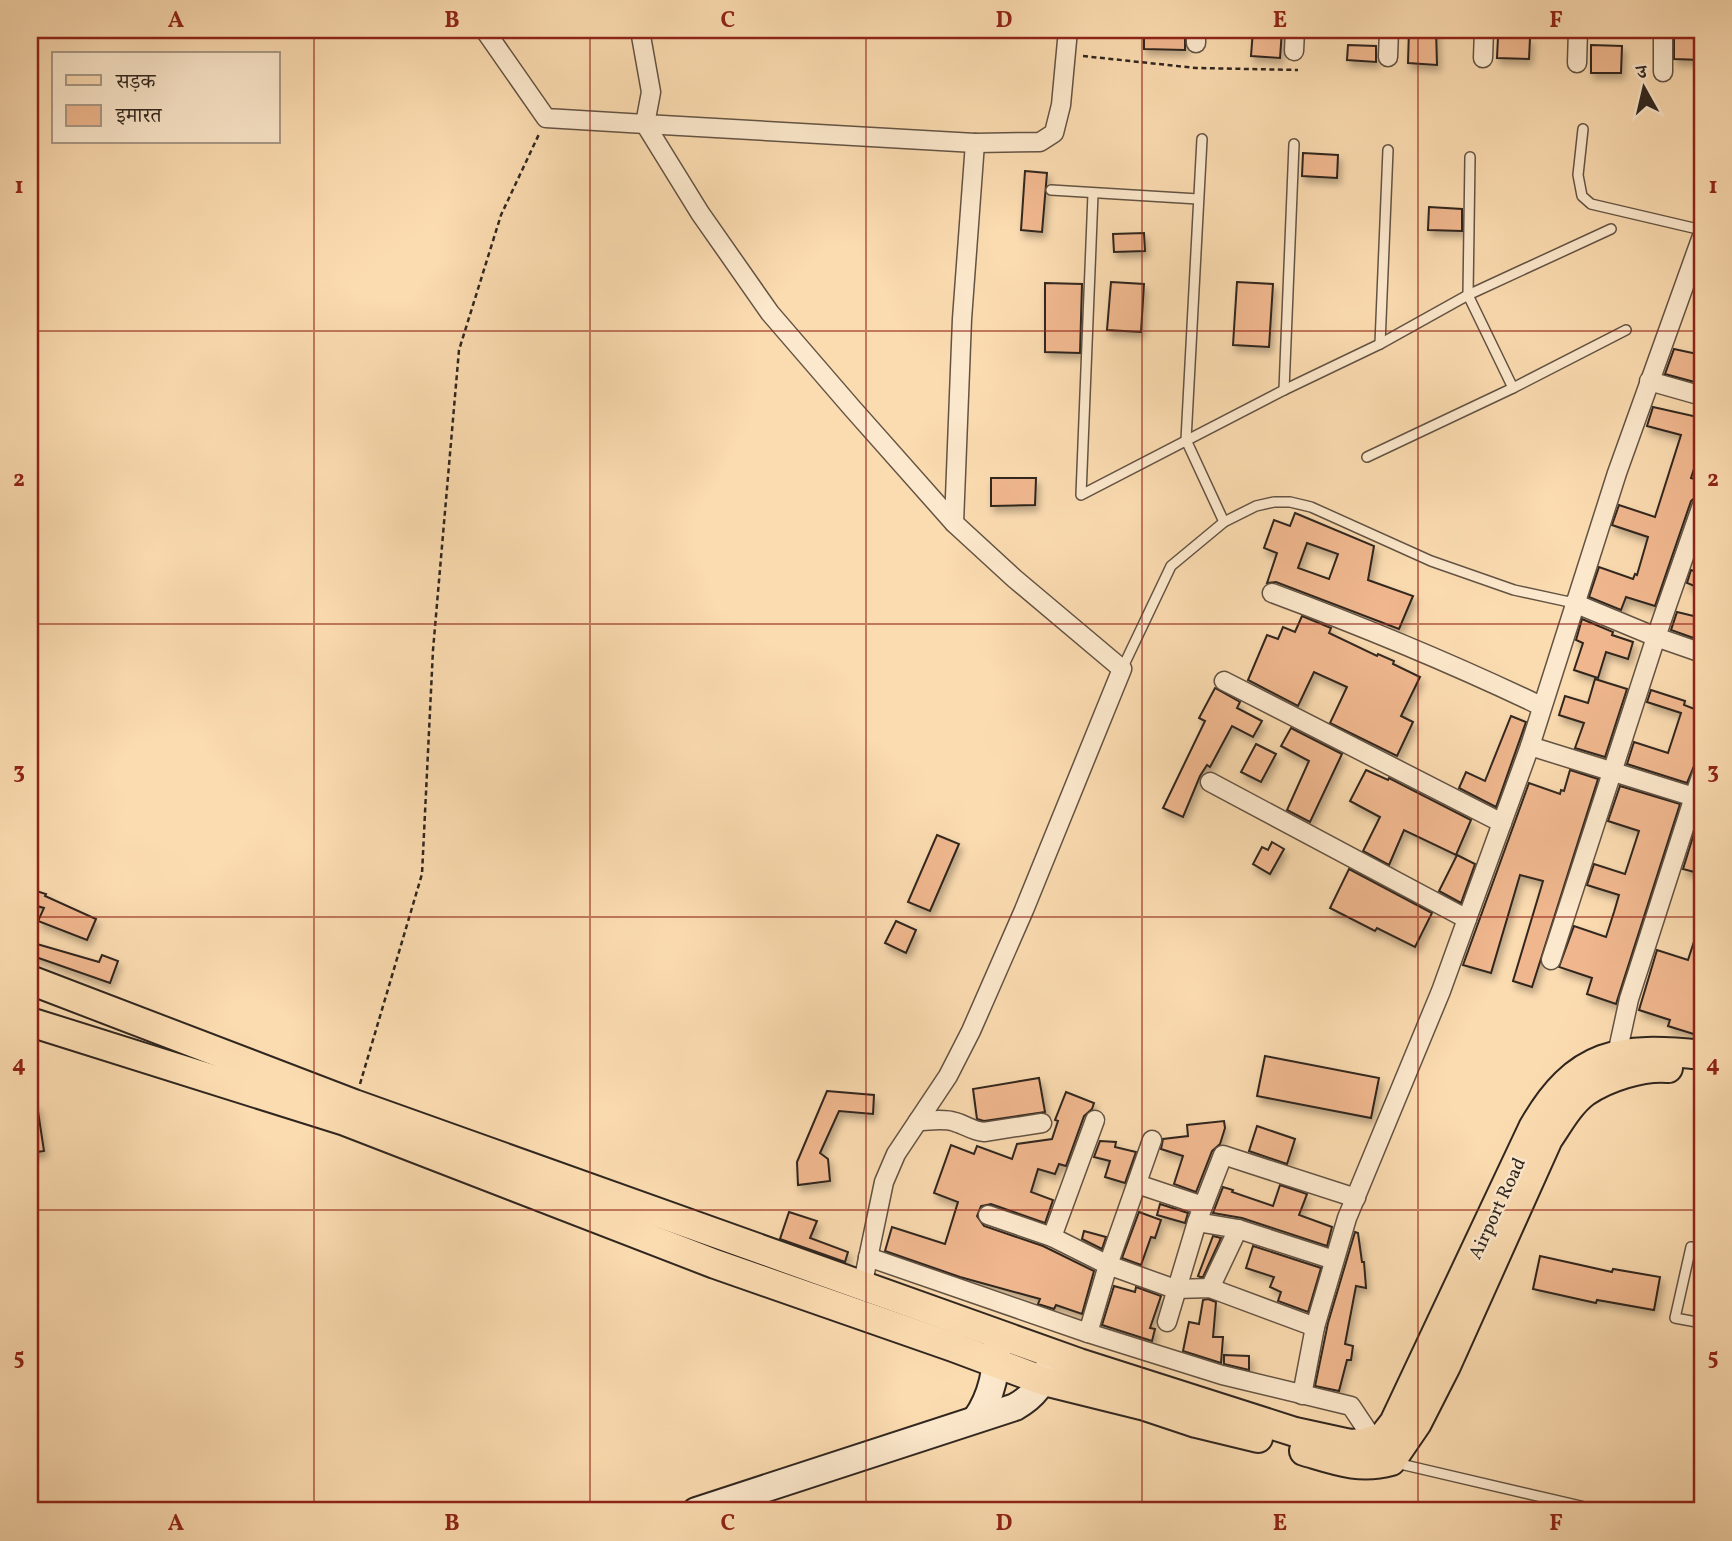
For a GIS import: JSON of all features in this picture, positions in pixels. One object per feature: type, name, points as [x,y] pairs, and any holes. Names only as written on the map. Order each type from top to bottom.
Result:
[{"type":"main road","points":[[30,980],[354,1104],[1275,1434],[1349,1465],[1366,1466],[1372,1449],[1275,1434],[1196,1423],[1145,1406],[1044,1381],[715,1264],[345,1121],[32,1028]]},
{"type":"main road","name":"Airport Road","points":[[1372,1449],[1394,1423],[1545,1107],[1562,1086],[1594,1062],[1617,1054],[1666,1051],[1702,1055]]},
{"type":"main road","name":"Airport Road","points":[[1372,1449],[1417,1423],[1446,1366],[1548,1139],[1564,1114],[1585,1093],[1615,1077],[1664,1068],[1702,1074]]},
{"type":"main road","points":[[976,1419],[987,1403],[999,1335]]},
{"type":"main road","points":[[696,1511],[1015,1407],[1033,1395],[1044,1381],[1054,1354]]},
{"type":"street","points":[[486,32],[546,118],[975,143],[1040,142],[1054,133],[1061,105],[1068,30]]},
{"type":"street","points":[[1294,51],[1295,30]]},
{"type":"street","points":[[1388,57],[1389,30]]},
{"type":"street","points":[[1483,58],[1484,30]]},
{"type":"street","points":[[1577,64],[1578,30]]},
{"type":"street","points":[[1663,30],[1663,72]]},
{"type":"street","points":[[641,36],[651,92],[645,124],[700,213],[770,313],[954,523],[1015,579],[1122,669],[1024,910],[971,1031],[948,1076],[896,1154],[884,1182],[862,1287]]},
{"type":"street","points":[[954,523],[962,318],[975,143]]},
{"type":"street","points":[[1303,1395],[1315,1326],[1334,1260],[1356,1198],[1468,919],[1530,746],[1574,603],[1649,381],[1702,236]]},
{"type":"street","points":[[1649,381],[1702,396]]},
{"type":"street","points":[[1551,960],[1702,505]]},
{"type":"street","points":[[1272,593],[1471,672],[1541,706]]},
{"type":"street","points":[[1574,603],[1702,653]]},
{"type":"street","points":[[1224,681],[1502,823]]},
{"type":"street","points":[[1530,746],[1698,799]]},
{"type":"street","points":[[1617,1054],[1629,999],[1698,799],[1702,774]]},
{"type":"street","points":[[1210,782],[1468,919]]},
{"type":"street","points":[[918,1121],[948,1120],[974,1132],[1042,1123]]},
{"type":"street","points":[[1052,1237],[1095,1120]]},
{"type":"street","points":[[1088,1333],[1108,1265],[1152,1140]]},
{"type":"street","points":[[1167,1322],[1200,1214],[1223,1155],[1356,1198]]},
{"type":"street","points":[[1137,1184],[1238,1229],[1334,1260]]},
{"type":"street","points":[[988,1215],[1052,1237],[1108,1265],[1175,1289],[1210,1288],[1315,1326]]},
{"type":"street","points":[[1210,1288],[1238,1229]]},
{"type":"street","points":[[868,1256],[1088,1333],[1222,1375],[1351,1406],[1372,1449]]},
{"type":"lane","points":[[1584,129],[1578,175],[1582,196],[1591,204],[1702,230]]},
{"type":"lane","points":[[1202,139],[1186,440],[1224,522]]},
{"type":"lane","points":[[1284,390],[1294,144]]},
{"type":"lane","points":[[1380,344],[1388,150]]},
{"type":"lane","points":[[1469,157],[1468,295],[1513,388]]},
{"type":"lane","points":[[1051,190],[1198,199]]},
{"type":"lane","points":[[1093,194],[1081,495],[1284,390],[1380,344],[1468,295],[1611,229]]},
{"type":"lane","points":[[1367,457],[1513,388],[1626,330]]},
{"type":"lane","points":[[1122,669],[1171,566],[1224,522],[1256,506],[1274,502],[1290,502],[1311,507],[1432,561],[1514,590],[1574,603]]},
{"type":"lane","points":[[1702,1249],[1691,1247],[1675,1318],[1702,1323]]},
{"type":"lane","points":[[1372,1449],[1602,1511]]},
{"type":"path","points":[[1066,54],[1196,68],[1298,70]]},
{"type":"path","points":[[354,1104],[422,874],[433,650],[459,350],[501,215],[546,118]]},
{"type":"building","points":[[1144,30],[1185,30],[1185,50],[1144,49]]},
{"type":"building","points":[[1253,30],[1282,30],[1280,58],[1251,56]]},
{"type":"building","points":[[1409,30],[1436,30],[1437,65],[1408,63]]},
{"type":"building","points":[[1674,30],[1702,30],[1701,60],[1674,59]]},
{"type":"building","points":[[1498,37],[1530,38],[1529,59],[1497,58]]},
{"type":"building","points":[[1348,45],[1376,46],[1376,62],[1347,60]]},
{"type":"building","points":[[1591,45],[1622,46],[1621,73],[1591,73]]},
{"type":"building","points":[[1303,153],[1338,155],[1337,178],[1302,176]]},
{"type":"building","points":[[1025,171],[1047,173],[1042,232],[1021,230]]},
{"type":"building","points":[[1429,207],[1462,209],[1462,231],[1428,230]]},
{"type":"building","points":[[1144,233],[1145,251],[1114,252],[1113,234]]},
{"type":"building","points":[[1111,282],[1144,284],[1141,332],[1107,330]]},
{"type":"building","points":[[1237,282],[1273,284],[1269,347],[1233,345]]},
{"type":"building","points":[[1045,283],[1082,284],[1080,353],[1045,352]]},
{"type":"building","points":[[1674,349],[1702,355],[1702,384],[1665,374]]},
{"type":"building","points":[[1653,407],[1702,418],[1702,444],[1691,478],[1702,481],[1702,484],[1699,494],[1691,501],[1655,606],[1626,597],[1621,610],[1589,597],[1599,567],[1633,579],[1635,574],[1637,575],[1648,537],[1612,525],[1619,505],[1655,517],[1681,435],[1647,426]]},
{"type":"building","points":[[991,478],[1036,478],[1035,505],[991,506]]},
{"type":"building","points":[[1295,513],[1374,546],[1368,580],[1413,596],[1399,629],[1276,582],[1267,583],[1277,553],[1264,548],[1274,520],[1290,526]],"holes":[[[1307,543],[1338,554],[1329,579],[1298,568]]]},
{"type":"building","points":[[1691,570],[1702,574],[1702,589],[1687,583]]},
{"type":"building","points":[[1677,612],[1702,618],[1702,641],[1671,630]]},
{"type":"building","points":[[1302,616],[1331,628],[1329,633],[1377,656],[1378,654],[1394,661],[1393,664],[1420,677],[1401,716],[1413,722],[1397,756],[1330,723],[1347,687],[1314,672],[1298,706],[1248,680],[1267,635],[1278,639],[1283,627],[1295,632]]},
{"type":"building","points":[[1582,619],[1613,632],[1612,635],[1633,642],[1628,659],[1606,652],[1598,678],[1574,670],[1583,643],[1576,640]]},
{"type":"building","points":[[1595,679],[1627,689],[1605,757],[1575,748],[1584,723],[1559,715],[1565,696],[1588,703]]},
{"type":"building","points":[[1215,688],[1240,702],[1237,708],[1262,721],[1253,737],[1232,726],[1210,767],[1207,765],[1200,776],[1183,817],[1163,808],[1205,721],[1199,718]]},
{"type":"building","points":[[1651,690],[1685,701],[1684,705],[1702,712],[1702,763],[1694,766],[1687,783],[1627,764],[1634,742],[1668,753],[1681,713],[1647,702]]},
{"type":"building","points":[[1511,716],[1526,722],[1496,807],[1459,788],[1466,772],[1485,781]]},
{"type":"building","points":[[1291,728],[1342,754],[1310,822],[1287,810],[1309,761],[1281,746]]},
{"type":"building","points":[[1256,744],[1276,754],[1261,782],[1241,772]]},
{"type":"building","points":[[1366,770],[1388,780],[1389,778],[1471,820],[1456,855],[1404,830],[1389,865],[1363,851],[1380,817],[1350,801]]},
{"type":"building","points":[[1570,770],[1598,779],[1532,987],[1513,981],[1543,881],[1520,875],[1491,973],[1463,965],[1529,783],[1560,794],[1561,790],[1564,791]]},
{"type":"building","points":[[1620,786],[1680,804],[1616,1004],[1587,994],[1592,978],[1559,967],[1574,926],[1606,937],[1619,895],[1587,885],[1594,864],[1625,874],[1639,831],[1608,821]]},
{"type":"building","points":[[1702,811],[1702,874],[1683,869]]},
{"type":"building","points":[[937,835],[959,844],[930,911],[908,902]]},
{"type":"building","points":[[1272,842],[1284,849],[1270,874],[1253,864],[1262,847],[1268,850]]},
{"type":"building","points":[[1457,855],[1475,864],[1461,903],[1439,891]]},
{"type":"building","points":[[1349,869],[1432,913],[1415,947],[1377,928],[1375,931],[1330,908]]},
{"type":"building","points":[[30,889],[96,919],[87,940],[38,921],[44,908],[30,904]]},
{"type":"building","points":[[896,921],[916,930],[906,953],[885,943]]},
{"type":"building","points":[[1700,923],[1700,1036],[1668,1026],[1670,1020],[1639,1010],[1657,950],[1688,960]]},
{"type":"building","points":[[30,942],[99,962],[102,955],[118,961],[110,983],[30,955]]},
{"type":"building","points":[[1265,1056],[1379,1078],[1371,1118],[1257,1096]]},
{"type":"building","points":[[1039,1078],[1045,1112],[984,1121],[977,1119],[973,1089]]},
{"type":"building","points":[[827,1091],[874,1095],[873,1114],[839,1111],[820,1153],[828,1159],[830,1181],[798,1185],[797,1162]]},
{"type":"building","points":[[1066,1092],[1094,1103],[1084,1116],[1066,1166],[1059,1164],[1055,1174],[1038,1169],[1031,1192],[1053,1200],[1045,1223],[991,1204],[981,1206],[977,1216],[984,1226],[1043,1246],[1094,1271],[1082,1314],[1056,1305],[1054,1309],[1038,1304],[1040,1299],[960,1277],[885,1251],[892,1227],[945,1244],[958,1202],[934,1193],[951,1145],[974,1154],[977,1146],[1012,1159],[1017,1144],[1052,1139],[1058,1121],[1055,1120]]},
{"type":"building","points":[[37,1105],[44,1151],[30,1153],[30,1106]]},
{"type":"building","points":[[1224,1121],[1225,1128],[1220,1144],[1212,1151],[1196,1192],[1174,1184],[1183,1156],[1161,1149],[1163,1139],[1188,1136],[1187,1125]]},
{"type":"building","points":[[1257,1126],[1295,1139],[1287,1164],[1249,1151]]},
{"type":"building","points":[[1100,1141],[1116,1142],[1115,1147],[1136,1152],[1125,1183],[1105,1177],[1110,1161],[1094,1157]]},
{"type":"building","points":[[1280,1185],[1307,1194],[1299,1215],[1332,1227],[1327,1246],[1242,1218],[1213,1213],[1223,1187],[1273,1206]]},
{"type":"building","points":[[1160,1204],[1188,1213],[1185,1223],[1157,1215]]},
{"type":"building","points":[[789,1212],[817,1221],[810,1238],[848,1252],[845,1262],[780,1239]]},
{"type":"building","points":[[1139,1212],[1161,1220],[1155,1238],[1151,1237],[1141,1265],[1122,1258]]},
{"type":"building","points":[[1084,1231],[1106,1237],[1102,1249],[1082,1239]]},
{"type":"building","points":[[1355,1232],[1358,1233],[1364,1262],[1366,1288],[1356,1286],[1345,1344],[1353,1346],[1351,1360],[1347,1360],[1339,1391],[1315,1386],[1328,1323]]},
{"type":"building","points":[[1213,1236],[1221,1238],[1203,1277],[1200,1277],[1198,1276]]},
{"type":"building","points":[[1253,1246],[1321,1268],[1308,1312],[1278,1301],[1281,1292],[1270,1287],[1274,1277],[1246,1268]]},
{"type":"building","points":[[1540,1256],[1612,1272],[1613,1269],[1660,1277],[1654,1310],[1597,1300],[1596,1303],[1533,1289]]},
{"type":"building","points":[[1114,1286],[1135,1292],[1136,1287],[1161,1296],[1150,1328],[1155,1329],[1152,1341],[1102,1325]]},
{"type":"building","points":[[1203,1300],[1216,1302],[1213,1337],[1223,1337],[1221,1363],[1183,1351],[1189,1322],[1199,1324]]},
{"type":"building","points":[[1224,1355],[1249,1356],[1249,1370],[1224,1364]]}]
